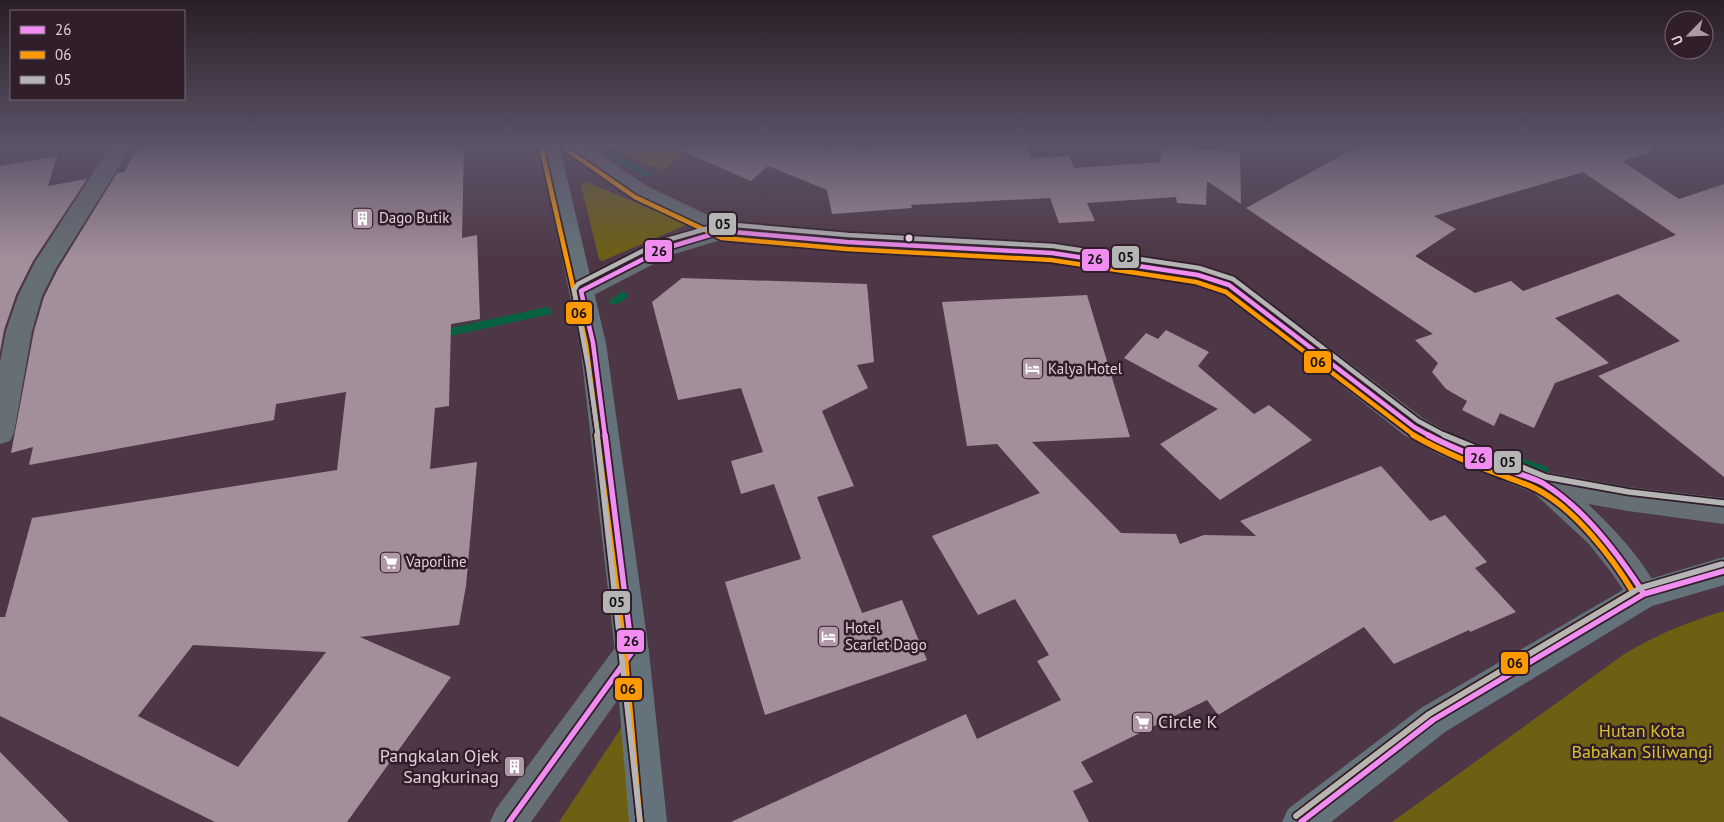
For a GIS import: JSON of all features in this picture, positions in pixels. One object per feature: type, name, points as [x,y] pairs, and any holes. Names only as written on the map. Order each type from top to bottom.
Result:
[{"type":"main road","points":[[557,182],[593,343],[632,652],[648,822]]},
{"type":"main road","points":[[1301,822],[1434,720],[1644,594],[1724,571]]},
{"type":"street","points":[[0,433],[19,331],[30,296],[44,268],[98,182]]},
{"type":"street","points":[[626,182],[639,191],[723,231],[856,243],[1052,253],[1198,275],[1229,285],[1257,304],[1414,427],[1450,447],[1544,484],[1628,499],[1724,511]]},
{"type":"street","points":[[581,292],[663,249],[723,231]]},
{"type":"street","points":[[1544,484],[1573,507],[1601,534],[1624,563],[1644,594]]},
{"type":"street","points":[[509,822],[632,652]]},
{"type":"green space","points":[[588,182],[686,225],[602,261],[599,259],[581,185]]},
{"type":"green space","name":"Hutan Kota Babakan Siliwangi","points":[[1724,611],[1724,822],[1392,822],[1623,655],[1672,630]]},
{"type":"green space","points":[[631,713],[642,822],[559,822]]},
{"type":"building","points":[[0,182],[49,182],[48,186],[68,182],[85,182],[33,261],[16,295],[4,330],[0,352]]},
{"type":"building","points":[[111,182],[463,182],[462,238],[477,235],[480,319],[451,324],[449,406],[435,408],[430,469],[477,462],[466,586],[459,625],[360,637],[451,677],[347,822],[215,822],[0,716],[0,617],[5,617],[32,518],[337,470],[346,392],[276,404],[274,420],[29,465],[33,447],[11,453],[34,331],[44,297],[58,269]],"holes":[[[193,645],[326,652],[238,767],[138,716]]]},
{"type":"building","points":[[808,182],[1207,182],[1206,205],[1177,203],[1176,197],[1087,203],[1095,221],[1059,223],[1050,198],[911,205],[912,208],[832,214],[827,190]]},
{"type":"building","points":[[1209,182],[1241,182],[1241,204]]},
{"type":"building","points":[[1292,182],[1548,182],[1434,216],[1456,229],[1415,256],[1475,293],[1511,281],[1523,291],[1676,235],[1598,182],[1654,182],[1679,199],[1724,184],[1724,477],[1598,376],[1680,341],[1618,294],[1555,318],[1609,363],[1555,383],[1534,428],[1500,413],[1494,426],[1462,410],[1467,401],[1446,389],[1432,372],[1438,363],[1415,340],[1433,334],[1246,208]]},
{"type":"building","points":[[682,278],[867,284],[874,362],[857,365],[868,388],[822,411],[854,486],[817,497],[862,613],[902,600],[927,660],[765,715],[725,582],[801,559],[774,484],[741,494],[731,461],[763,452],[741,388],[678,400],[652,302]]},
{"type":"building","points":[[1087,295],[1130,437],[1032,442],[1121,533],[1176,534],[1180,544],[1204,535],[1256,536],[1240,521],[1381,466],[1430,521],[1445,515],[1487,562],[1475,568],[1516,612],[1470,632],[1469,630],[1394,664],[1364,627],[1218,715],[1207,700],[1081,762],[1093,782],[1073,791],[1089,822],[731,822],[966,714],[977,739],[1061,700],[1037,661],[1049,655],[1015,599],[978,615],[932,536],[1040,493],[997,444],[967,446],[942,302]]},
{"type":"building","points":[[1166,330],[1209,352],[1198,366],[1254,414],[1269,405],[1312,440],[1220,500],[1160,444],[1218,409],[1124,358],[1146,333],[1158,339]]},
{"type":"building","points":[[0,752],[69,822],[0,822]]},
{"type":"waterway","points":[[804,230],[829,233]]},
{"type":"waterway","points":[[1159,262],[1197,267],[1212,272]]},
{"type":"waterway","points":[[614,301],[623,295]]},
{"type":"waterway","points":[[436,335],[547,311]]},
{"type":"waterway","points":[[1513,460],[1543,470]]},
{"type":"transit line","name":"06","points":[[549,182],[586,344],[625,653],[640,822]]},
{"type":"transit line","name":"06","points":[[614,182],[635,197],[722,238],[847,249],[1051,260],[1196,282],[1226,292],[1410,433],[1447,454],[1540,491],[1568,513],[1595,539],[1618,567],[1633,592],[1429,714],[1296,816]]},
{"type":"transit line","name":"05","points":[[640,822],[605,491],[588,366],[574,290],[578,284],[660,242],[723,224],[848,235],[1053,246],[1199,268],[1233,279],[1418,421],[1453,440],[1546,477],[1629,492],[1724,503]]},
{"type":"transit line","name":"26","points":[[509,822],[632,652],[593,343],[581,291],[663,249],[723,231],[847,242],[1052,253],[1198,275],[1229,285],[1414,427],[1450,447],[1544,484],[1573,507],[1601,534],[1624,563],[1644,594]]},
{"type":"transit line","name":"05","points":[[1296,816],[1429,714],[1640,588],[1722,564]]},
{"type":"transit line","name":"26","points":[[1301,822],[1433,720],[1644,594],[1724,571]]},
{"type":"place","name":"Dago Butik","points":[[363,218]]},
{"type":"place","name":"Kalya Hotel","points":[[1032,369]]},
{"type":"place","name":"Vaporline","points":[[390,562]]},
{"type":"place","name":"Hotel Scarlet Dago","points":[[829,637]]},
{"type":"place","name":"Circle K","points":[[1142,722]]},
{"type":"place","name":"Pangkalan Ojek Sangkurinag","points":[[515,766]]}]
